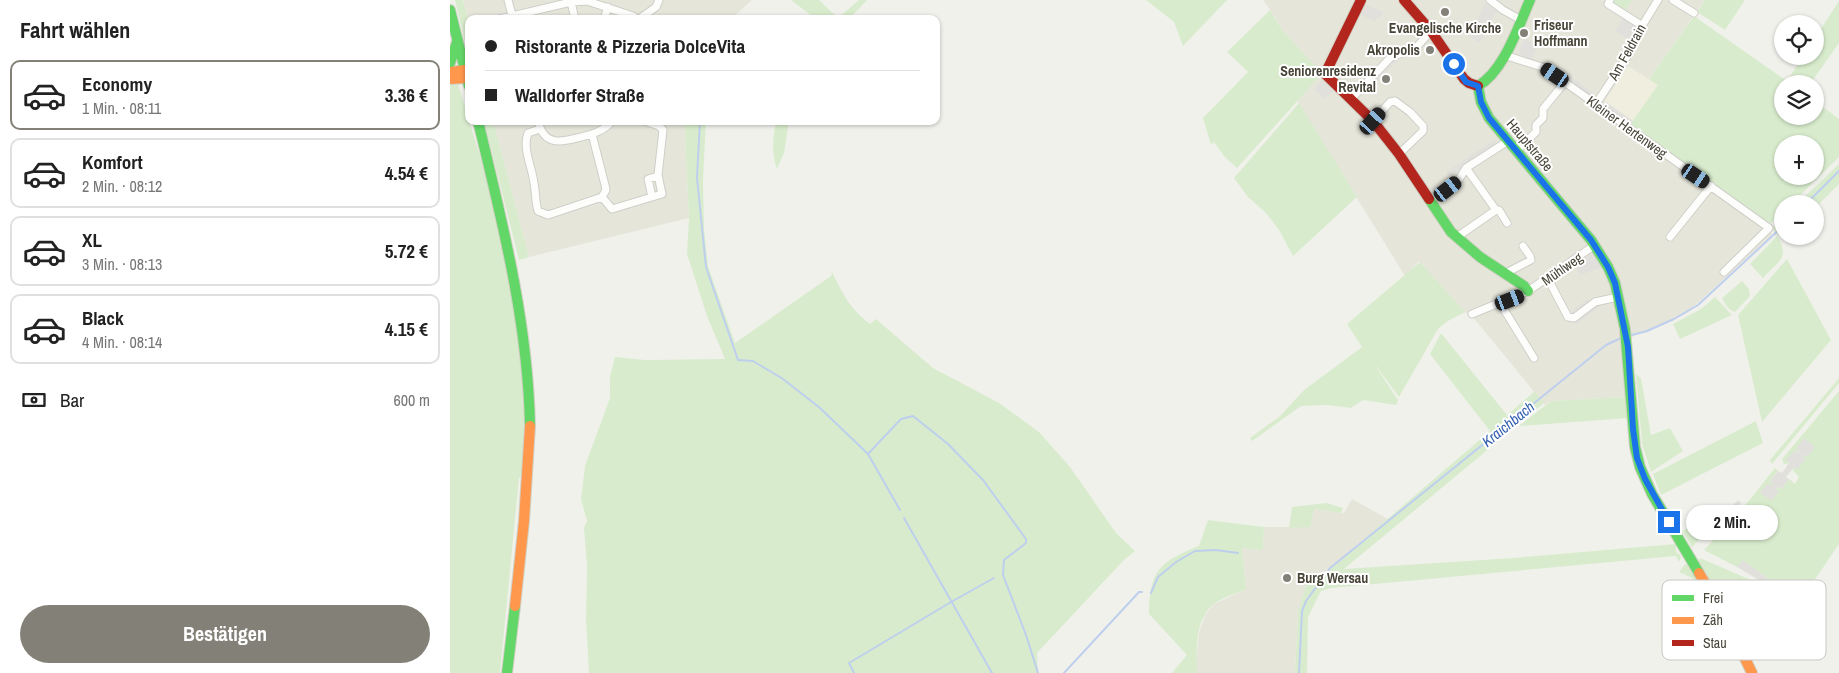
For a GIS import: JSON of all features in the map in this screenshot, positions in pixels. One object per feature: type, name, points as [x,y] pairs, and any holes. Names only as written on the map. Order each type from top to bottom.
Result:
[{"type":"street","points":[[508,0],[512,15]]},
{"type":"street","points":[[644,15],[656,7],[658,0]]},
{"type":"street","points":[[1361,0],[1325,74],[1373,121],[1399,154],[1451,232],[1480,256],[1524,286],[1528,291]]},
{"type":"street","points":[[1404,0],[1431,31],[1464,79],[1478,86],[1491,78],[1530,0]]},
{"type":"street","points":[[1490,0],[1521,20]]},
{"type":"street","points":[[1610,0],[1608,4],[1641,25]]},
{"type":"street","name":"Am Feldrain","points":[[1596,104],[1629,54],[1629,47],[1658,0]]},
{"type":"street","points":[[1673,0],[1694,13]]},
{"type":"street","points":[[519,15],[555,3],[587,1],[631,15]]},
{"type":"street","points":[[571,2],[574,15]]},
{"type":"street","points":[[605,15],[608,7]]},
{"type":"street","points":[[450,10],[465,71]]},
{"type":"street","points":[[1351,99],[1392,56],[1414,50],[1431,31]]},
{"type":"street","points":[[450,63],[457,41]]},
{"type":"street","name":"Kleiner Hertenweg","points":[[1504,55],[1542,66],[1769,228],[1724,272]]},
{"type":"street","points":[[450,72],[465,77]]},
{"type":"street","points":[[450,79],[465,78]]},
{"type":"street","points":[[1516,151],[1536,132],[1536,125],[1542,118],[1543,109],[1565,82]]},
{"type":"street","name":"Hauptstraße","points":[[1478,86],[1481,102],[1489,118],[1596,245],[1608,267],[1618,297],[1628,347],[1635,447],[1645,479],[1704,580]]},
{"type":"street","points":[[1373,121],[1390,102],[1395,101],[1410,112],[1423,126],[1423,131],[1399,154]]},
{"type":"street","points":[[479,125],[519,302],[529,406],[529,447],[523,537],[507,673]]},
{"type":"street","points":[[539,125],[545,136],[557,142],[592,134],[608,125]]},
{"type":"street","points":[[602,197],[612,209],[662,194],[658,176],[663,130],[656,125]]},
{"type":"street","points":[[540,129],[528,133],[525,142],[535,185],[534,196],[538,211],[542,214],[553,215],[602,197],[606,190],[592,134]]},
{"type":"street","points":[[1431,200],[1458,181],[1466,168],[1508,142]]},
{"type":"street","points":[[1466,168],[1496,210],[1499,210],[1507,222]]},
{"type":"street","points":[[1670,237],[1711,186]]},
{"type":"street","points":[[1457,237],[1496,210]]},
{"type":"street","name":"Mühlweg","points":[[1472,314],[1528,291],[1596,245]]},
{"type":"street","points":[[1506,273],[1530,260],[1530,256],[1523,246]]},
{"type":"street","points":[[1548,279],[1570,318],[1574,318],[1595,302],[1618,297]]},
{"type":"street","points":[[1500,303],[1534,358]]},
{"type":"street","name":"Hauptstraße","points":[[1746,660],[1752,673]]},
{"type":"shaded area","points":[[463,0],[752,0],[735,15],[467,15]]},
{"type":"shaded area","points":[[1263,0],[1705,0],[1649,79],[1658,85],[1630,125],[1770,224],[1772,235],[1687,313],[1620,342],[1626,397],[1551,401],[1545,405],[1472,316],[1463,311],[1419,261],[1405,276],[1297,101],[1320,76],[1283,31]]},
{"type":"shaded area","points":[[1364,4],[1383,12],[1380,18],[1377,17],[1375,21],[1359,14]]},
{"type":"shaded area","points":[[1485,4],[1497,10],[1480,43],[1469,36]]},
{"type":"shaded area","points":[[1623,18],[1636,26],[1628,39],[1615,31]]},
{"type":"shaded area","points":[[1524,39],[1539,45],[1532,59],[1518,53]]},
{"type":"shaded area","points":[[1394,57],[1397,61],[1372,86],[1369,83]]},
{"type":"shaded area","points":[[1556,66],[1593,93],[1591,97],[1553,70]]},
{"type":"shaded area","points":[[1628,66],[1658,85],[1633,121],[1604,102]]},
{"type":"shaded area","points":[[1323,79],[1334,90],[1325,99],[1314,89]]},
{"type":"shaded area","points":[[1606,102],[1633,121],[1630,125],[1603,106]]},
{"type":"shaded area","points":[[494,125],[685,125],[689,218],[529,257]]},
{"type":"shaded area","points":[[1494,140],[1497,145],[1449,176],[1446,172]]},
{"type":"shaded area","points":[[1594,252],[1601,268],[1580,275],[1576,266]]},
{"type":"shaded area","points":[[1588,299],[1593,305],[1599,301],[1602,305],[1576,324],[1568,314]]},
{"type":"shaded area","points":[[1804,438],[1815,447],[1807,457],[1802,456],[1806,459],[1797,469],[1794,467],[1786,477],[1789,479],[1781,489],[1778,487],[1776,489],[1779,492],[1771,501],[1760,492],[1768,483],[1773,484],[1770,481],[1778,471],[1782,473],[1789,463],[1786,460],[1795,450],[1798,453],[1799,451],[1796,448]]},
{"type":"shaded area","points":[[1352,499],[1388,519],[1320,577],[1312,575],[1308,578],[1298,613],[1295,673],[1197,673],[1196,658],[1199,633],[1205,615],[1214,604],[1246,589],[1242,548],[1263,550],[1264,527],[1309,527],[1313,509],[1344,513]]},
{"type":"shaded area","points":[[1738,500],[1741,503],[1706,539],[1703,536]]},
{"type":"shaded area","points":[[1743,560],[1770,580],[1759,580],[1737,567]]},
{"type":"green space","points":[[455,0],[463,0],[467,15],[465,15],[465,42]]},
{"type":"green space","points":[[791,0],[819,0],[835,15],[811,15]]},
{"type":"green space","points":[[859,0],[867,0],[853,15],[842,15]]},
{"type":"green space","points":[[1146,0],[1227,0],[1183,46],[1174,22]]},
{"type":"green space","points":[[1613,0],[1632,0],[1624,12],[1614,6]]},
{"type":"green space","points":[[1705,0],[1745,0],[1725,30],[1697,12]]},
{"type":"green space","points":[[1839,1],[1839,43],[1824,64],[1824,24]]},
{"type":"green space","points":[[1270,10],[1283,31],[1320,71],[1320,76],[1237,168],[1224,156],[1214,142],[1211,145],[1203,118],[1248,72],[1227,52]]},
{"type":"green space","points":[[1694,16],[1778,75],[1774,75],[1774,125],[1824,125],[1824,108],[1839,119],[1839,157],[1824,172],[1824,135],[1774,135],[1774,185],[1810,185],[1800,195],[1774,195],[1774,220],[1770,224],[1630,125],[1658,85],[1649,79]]},
{"type":"green space","points":[[1797,65],[1823,65],[1816,75],[1791,75]]},
{"type":"green space","points":[[458,84],[465,107],[465,125],[471,125],[495,205],[516,300],[524,377],[525,472],[519,478],[500,673],[450,673],[450,85]]},
{"type":"green space","points":[[1299,103],[1357,197],[1293,256],[1279,230],[1266,213],[1248,197],[1234,178]]},
{"type":"green space","points":[[485,125],[494,125],[529,257],[519,260]]},
{"type":"green space","points":[[685,125],[706,125],[703,180],[704,228],[708,266],[735,343],[831,276],[832,272],[848,301],[870,324],[876,319],[933,368],[999,403],[1039,432],[1070,467],[1116,533],[1135,551],[1123,561],[1037,653],[1038,673],[589,673],[586,620],[587,566],[584,528],[587,521],[581,499],[585,466],[610,398],[610,377],[615,357],[645,360],[725,359],[707,316],[687,254],[689,218]]},
{"type":"green space","points":[[775,125],[788,125],[784,153],[777,169],[773,145]]},
{"type":"green space","points":[[1839,164],[1839,184],[1824,199],[1824,195],[1806,195],[1817,185],[1824,185],[1824,178]]},
{"type":"green space","points":[[1774,239],[1774,245],[1782,245],[1783,254],[1781,259],[1763,278],[1750,264]]},
{"type":"green space","points":[[1787,259],[1831,340],[1762,422],[1738,315]]},
{"type":"green space","points":[[1420,262],[1465,312],[1438,329],[1399,397],[1373,362],[1398,400],[1396,405],[1363,400],[1351,408],[1327,405],[1301,406],[1252,441],[1250,438],[1279,417],[1304,390],[1362,347],[1347,324]]},
{"type":"green space","points":[[1742,281],[1749,289],[1750,296],[1735,312],[1726,305],[1722,298]]},
{"type":"green space","points":[[1715,297],[1732,315],[1680,339],[1673,324],[1701,309]]},
{"type":"green space","points":[[1441,333],[1507,415],[1535,391],[1544,403],[1344,569],[1513,558],[1676,544],[1676,552],[1681,557],[1679,562],[1676,556],[1331,588],[1321,591],[1308,617],[1307,673],[1295,673],[1298,613],[1308,578],[1311,575],[1320,577],[1490,431],[1430,354]]},
{"type":"green space","points":[[1636,374],[1641,378],[1651,435],[1670,428],[1683,451],[1651,472],[1642,444]]},
{"type":"green space","points":[[1839,378],[1839,383],[1772,464],[1770,460]]},
{"type":"green space","points":[[1839,391],[1839,544],[1814,580],[1771,580],[1743,561],[1737,567],[1704,550],[1739,513],[1775,468],[1778,471],[1770,481],[1773,484],[1772,486],[1776,489],[1777,487],[1781,489],[1789,479],[1795,484],[1799,477],[1792,469],[1794,467],[1797,469],[1803,455],[1807,457],[1799,451],[1787,461],[1790,463],[1784,464],[1782,459]]},
{"type":"green space","points":[[1626,397],[1628,418],[1519,426],[1551,401]]},
{"type":"green space","points":[[1756,421],[1763,443],[1661,495],[1653,474]]},
{"type":"green space","points":[[1327,503],[1343,508],[1341,513],[1314,509],[1310,527],[1289,528],[1292,507]]},
{"type":"green space","points":[[1732,506],[1693,546],[1692,547],[1682,531]]},
{"type":"green space","points":[[1208,520],[1264,527],[1263,550],[1242,548],[1246,589],[1225,597],[1214,604],[1203,618],[1198,636],[1197,673],[1172,673],[1187,655],[1149,614],[1151,587],[1159,570],[1166,563],[1186,551],[1199,546]]},
{"type":"green space","points":[[1700,558],[1751,580],[1707,580],[1698,562]]},
{"type":"green space","points":[[1685,564],[1690,566],[1699,580],[1693,580],[1679,572]]},
{"type":"green space","points":[[1740,660],[1747,673],[1745,673]]},
{"type":"green space","points":[[1748,660],[1752,660],[1758,673],[1755,673]]},
{"type":"waterway","points":[[700,125],[697,178],[706,267],[738,360],[753,361],[783,379],[820,408],[868,454]]},
{"type":"waterway","name":"Kraichbach","points":[[1815,195],[1839,171]]},
{"type":"waterway","name":"Kraichbach","points":[[1628,336],[1647,331],[1674,319],[1698,305],[1774,234]]},
{"type":"waterway","name":"Kraichbach","points":[[1299,673],[1302,611],[1306,601],[1330,568],[1606,345],[1621,338]]},
{"type":"waterway","points":[[900,510],[868,454],[901,419],[913,416],[948,444],[983,480],[1026,539],[1026,543],[1004,560],[1003,575],[1038,673]]},
{"type":"waterway","points":[[904,518],[992,673]]},
{"type":"waterway","points":[[1151,593],[1158,577],[1176,562],[1195,551],[1216,550],[1238,553]]},
{"type":"waterway","points":[[854,673],[849,663],[994,578]]},
{"type":"waterway","points":[[1064,673],[1139,592],[1142,592]]},
{"type":"traffic: fast","points":[[1478,86],[1487,79],[1503,59],[1530,0]]},
{"type":"traffic: fast","points":[[450,10],[465,70]]},
{"type":"traffic: fast","points":[[450,63],[457,42]]},
{"type":"traffic: fast","points":[[1478,86],[1481,102],[1489,118],[1591,240],[1608,267],[1615,283],[1625,329],[1635,447],[1640,467],[1652,494],[1699,573]]},
{"type":"traffic: fast","points":[[479,125],[519,310],[528,387],[530,426]]},
{"type":"traffic: fast","points":[[1429,199],[1451,232],[1480,257],[1524,286],[1528,291]]},
{"type":"traffic: fast","points":[[507,673],[515,606]]},
{"type":"traffic: slow","points":[[450,72],[465,70]]},
{"type":"traffic: slow","points":[[450,79],[465,78]]},
{"type":"traffic: slow","points":[[515,606],[524,521],[530,426]]},
{"type":"traffic: slow","points":[[1699,573],[1703,580]]},
{"type":"traffic: slow","points":[[1746,660],[1752,673]]},
{"type":"traffic: jam","points":[[1361,0],[1325,74],[1373,121],[1399,154],[1429,199]]},
{"type":"traffic: jam","points":[[1404,0],[1431,31],[1464,79],[1478,86]]},
{"type":"place","name":"Evangelische Kirche","points":[[1445,12]]},
{"type":"place","name":"Friseur Hoffmann","points":[[1524,33]]},
{"type":"place","name":"Akropolis","points":[[1430,50]]},
{"type":"place","name":"Seniorenresidenz Revital","points":[[1386,79]]},
{"type":"place","name":"Burg Wersau","points":[[1287,578]]},
{"type":"route","points":[[1454,64],[1466,82],[1478,86],[1481,102],[1489,118],[1596,245],[1608,267],[1615,283],[1628,347],[1633,429],[1637,458],[1652,494],[1669,522]]}]
